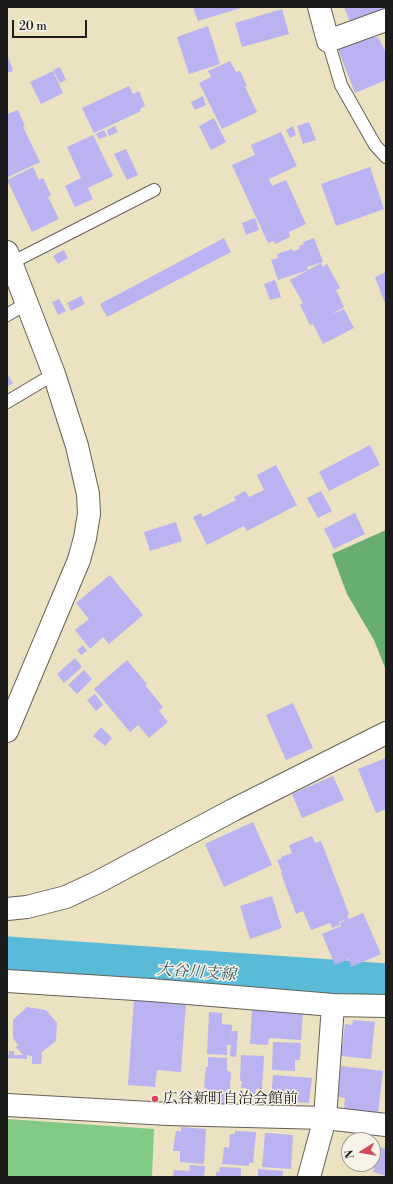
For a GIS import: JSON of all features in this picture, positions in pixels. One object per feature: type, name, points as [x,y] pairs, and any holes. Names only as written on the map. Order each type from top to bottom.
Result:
[{"type":"street","points":[[319,7],[328,41],[386,20]]},
{"type":"street","points":[[7,731],[79,560],[89,514],[88,494],[77,446],[54,374],[9,257]]},
{"type":"street","points":[[7,909],[27,907],[66,897],[79,891],[233,810],[386,733]]},
{"type":"street","points":[[7,981],[151,990],[333,1005],[386,1006]]},
{"type":"street","points":[[309,1177],[325,1118],[333,1005]]},
{"type":"street","points":[[7,1105],[168,1114],[325,1118],[386,1125]]},
{"type":"lane","points":[[328,41],[341,85],[375,145],[386,157]]},
{"type":"lane","points":[[9,257],[154,190]]},
{"type":"lane","points":[[7,315],[27,303]]},
{"type":"lane","points":[[7,402],[54,374]]},
{"type":"green space","points":[[386,530],[386,670],[374,640],[347,594],[332,554]]},
{"type":"green space","points":[[7,1119],[154,1129],[152,1177],[7,1177]]},
{"type":"building","points":[[193,7],[244,7],[198,21]]},
{"type":"building","points":[[344,7],[386,7],[386,9],[350,22]]},
{"type":"building","points":[[282,9],[289,34],[242,47],[235,23]]},
{"type":"building","points":[[208,26],[220,64],[189,74],[177,37]]},
{"type":"building","points":[[374,35],[375,38],[378,37],[386,52],[386,80],[355,93],[338,49]]},
{"type":"building","points":[[7,53],[13,71],[7,73]]},
{"type":"building","points":[[230,61],[236,72],[240,71],[247,86],[245,87],[257,112],[222,129],[199,83],[211,77],[208,71]]},
{"type":"building","points":[[60,67],[66,80],[60,83],[53,70]]},
{"type":"building","points":[[53,71],[63,93],[41,104],[30,82]]},
{"type":"building","points":[[129,86],[133,94],[139,91],[145,106],[140,109],[141,111],[94,133],[82,108]]},
{"type":"building","points":[[203,96],[206,105],[195,110],[191,102]]},
{"type":"building","points":[[18,110],[25,126],[23,127],[40,162],[8,177],[7,114]]},
{"type":"building","points":[[214,118],[226,142],[211,150],[199,126]]},
{"type":"building","points":[[309,122],[316,140],[303,144],[297,126]]},
{"type":"building","points":[[115,126],[118,132],[109,136],[107,130]]},
{"type":"building","points":[[293,126],[296,135],[290,138],[286,130]]},
{"type":"building","points":[[104,130],[107,136],[99,139],[96,134]]},
{"type":"building","points":[[281,132],[297,166],[269,179],[272,186],[286,180],[306,224],[289,232],[290,237],[275,244],[274,241],[268,243],[232,165],[255,155],[251,145]]},
{"type":"building","points":[[93,135],[113,176],[88,188],[93,199],[75,207],[65,186],[81,178],[67,147]]},
{"type":"building","points":[[126,149],[138,175],[127,180],[114,154]]},
{"type":"building","points":[[33,167],[39,180],[43,178],[51,195],[48,197],[59,219],[32,232],[7,180]]},
{"type":"building","points":[[370,167],[384,209],[336,226],[321,184]]},
{"type":"building","points":[[255,218],[259,230],[246,235],[242,223]]},
{"type":"building","points":[[224,238],[231,252],[107,317],[100,304]]},
{"type":"building","points":[[314,238],[323,262],[307,267],[308,270],[278,280],[271,260],[278,258],[277,254],[292,249],[293,251],[300,249],[299,246],[304,244],[303,242]]},
{"type":"building","points":[[64,250],[68,258],[58,264],[53,256]]},
{"type":"building","points":[[321,263],[323,267],[327,264],[340,288],[336,290],[344,307],[332,314],[344,309],[354,328],[323,344],[313,324],[310,325],[300,305],[303,303],[290,280]]},
{"type":"building","points":[[386,272],[386,306],[375,277]]},
{"type":"building","points":[[275,280],[281,297],[270,300],[264,284]]},
{"type":"building","points":[[81,296],[85,304],[71,311],[67,303]]},
{"type":"building","points":[[59,299],[66,311],[58,315],[52,302]]},
{"type":"building","points":[[7,374],[13,383],[7,387]]},
{"type":"building","points":[[370,445],[380,465],[329,491],[319,472]]},
{"type":"building","points":[[276,465],[297,505],[247,531],[244,526],[207,545],[193,517],[201,513],[203,517],[236,500],[234,497],[245,491],[249,497],[264,490],[257,475]]},
{"type":"building","points":[[321,491],[332,511],[318,518],[307,498]]},
{"type":"building","points":[[355,513],[365,534],[334,549],[324,529]]},
{"type":"building","points":[[176,522],[182,541],[150,551],[144,532]]},
{"type":"building","points":[[110,575],[143,615],[109,644],[103,637],[90,649],[75,630],[89,619],[76,603]]},
{"type":"building","points":[[83,645],[87,651],[81,655],[77,650]]},
{"type":"building","points":[[75,658],[82,667],[64,683],[57,674]]},
{"type":"building","points":[[127,660],[147,684],[145,685],[163,707],[159,711],[168,722],[149,738],[138,725],[130,732],[94,689]]},
{"type":"building","points":[[84,670],[92,679],[77,694],[68,685]]},
{"type":"building","points":[[95,694],[103,705],[96,711],[87,700]]},
{"type":"building","points":[[293,703],[313,748],[286,760],[266,715]]},
{"type":"building","points":[[101,727],[112,738],[105,746],[93,736]]},
{"type":"building","points":[[386,758],[386,809],[376,813],[358,769]]},
{"type":"building","points":[[333,776],[344,800],[302,818],[292,794]]},
{"type":"building","points":[[253,822],[272,865],[224,887],[205,844]]},
{"type":"building","points":[[312,836],[315,843],[321,841],[349,914],[347,915],[349,919],[363,913],[381,954],[351,967],[349,959],[335,965],[322,934],[341,926],[340,923],[347,919],[339,922],[340,925],[332,928],[330,923],[311,930],[303,911],[296,914],[277,860],[282,859],[281,857],[292,853],[289,845]]},
{"type":"building","points":[[272,896],[282,928],[250,939],[240,906]]},
{"type":"building","points":[[134,1000],[186,1003],[181,1072],[157,1070],[155,1087],[128,1085]]},
{"type":"building","points":[[27,1007],[46,1010],[57,1023],[56,1041],[42,1052],[41,1064],[32,1064],[32,1056],[27,1055],[27,1059],[7,1058],[9,1051],[14,1051],[14,1055],[23,1055],[16,1047],[18,1045],[13,1038],[13,1020]]},
{"type":"building","points":[[252,1009],[303,1012],[301,1040],[269,1038],[268,1045],[250,1044]]},
{"type":"building","points":[[209,1012],[222,1013],[222,1024],[232,1025],[231,1042],[232,1031],[238,1031],[236,1057],[230,1056],[231,1045],[227,1045],[227,1055],[207,1054]]},
{"type":"building","points":[[353,1020],[375,1022],[371,1059],[341,1056],[345,1024],[352,1025]]},
{"type":"building","points":[[273,1042],[301,1043],[300,1060],[295,1060],[295,1071],[272,1070]]},
{"type":"building","points":[[241,1055],[264,1056],[262,1089],[256,1089],[255,1094],[246,1094],[246,1088],[241,1088]]},
{"type":"building","points":[[208,1057],[227,1058],[227,1071],[231,1072],[230,1089],[227,1089],[226,1103],[212,1102],[213,1095],[206,1094],[206,1088],[204,1087],[206,1067],[208,1067]]},
{"type":"building","points":[[341,1066],[383,1071],[378,1113],[344,1109],[345,1098],[338,1097]]},
{"type":"building","points":[[273,1075],[312,1078],[309,1103],[271,1100]]},
{"type":"building","points":[[181,1127],[206,1129],[204,1164],[180,1162],[180,1151],[173,1151],[176,1131],[181,1131]]},
{"type":"building","points":[[235,1131],[256,1132],[253,1163],[249,1163],[249,1166],[222,1164],[224,1147],[229,1148],[230,1134],[235,1134]]},
{"type":"building","points":[[265,1133],[293,1135],[291,1169],[262,1167]]},
{"type":"building","points":[[381,1147],[386,1149],[386,1176],[373,1172],[381,1172]]},
{"type":"building","points":[[190,1165],[205,1166],[204,1177],[173,1177],[174,1170],[189,1171]]},
{"type":"building","points":[[220,1167],[241,1168],[241,1177],[216,1177],[216,1172],[219,1172]]},
{"type":"building","points":[[258,1169],[283,1171],[282,1177],[258,1177]]},
{"type":"waterway","name":"大谷川支線","points":[[7,959],[386,986]]},
{"type":"place","name":"広谷新町自治会館前","points":[[155,1099]]}]
